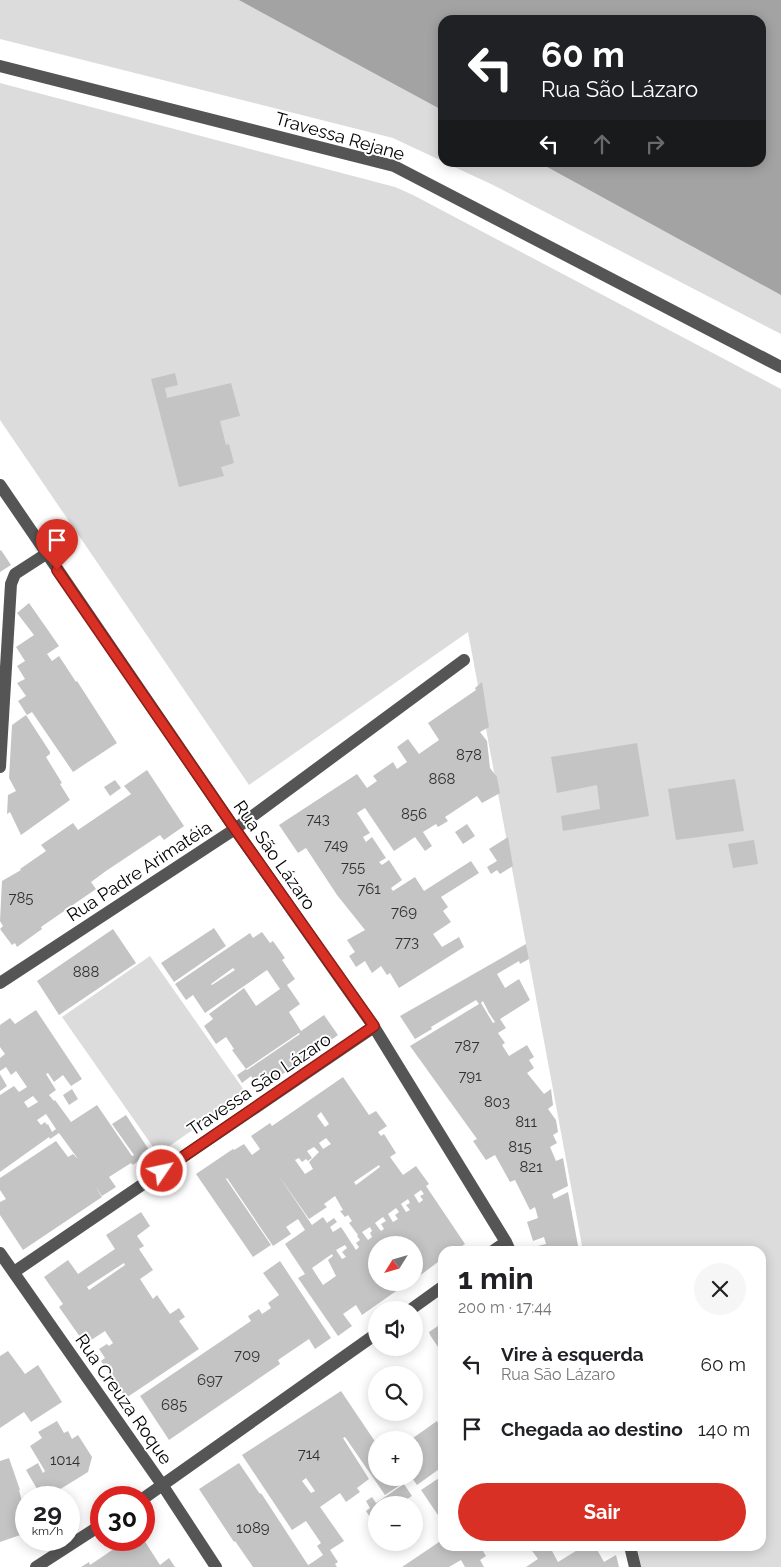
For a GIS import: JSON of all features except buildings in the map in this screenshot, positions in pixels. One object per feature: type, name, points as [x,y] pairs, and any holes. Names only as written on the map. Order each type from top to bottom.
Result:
[{"type":"street","name":"Travessa Rejane","points":[[0,66],[394,166],[781,367]]},
{"type":"street","name":"Rua São Lázaro","points":[[0,486],[235,829],[374,1026],[507,1246]]},
{"type":"street","points":[[0,767],[10,584],[15,574],[46,554]]},
{"type":"street","name":"Rua Padre Arimatéia","points":[[0,983],[235,829],[464,660]]},
{"type":"street","name":"Travessa São Lázaro","points":[[14,1272],[374,1026]]},
{"type":"street","name":"Rua Creuza Roque","points":[[0,1253],[163,1486],[216,1567]]},
{"type":"street","points":[[423,1301],[438,1290]]},
{"type":"street","points":[[155,1491],[368,1340]]},
{"type":"street","points":[[36,1567],[90,1532]]},
{"type":"street","points":[[631,1551],[634,1567]]},
{"type":"shaded area","points":[[0,0],[781,0],[781,334],[455,167],[766,167],[766,15],[438,15],[438,159],[393,138],[0,39]]},
{"type":"shaded area","points":[[239,0],[781,0],[781,295],[547,167],[766,167],[766,15],[438,15],[438,108]]},
{"type":"shaded area","points":[[0,83],[395,187],[781,389],[781,1567],[641,1567],[638,1551],[766,1551],[766,1246],[582,1246],[468,632],[249,785],[0,420]]},
{"type":"shaded area","points":[[150,956],[246,1093],[158,1154],[62,1017]]},
{"type":"route","points":[[57,570],[235,829],[374,1026],[162,1171]]}]
